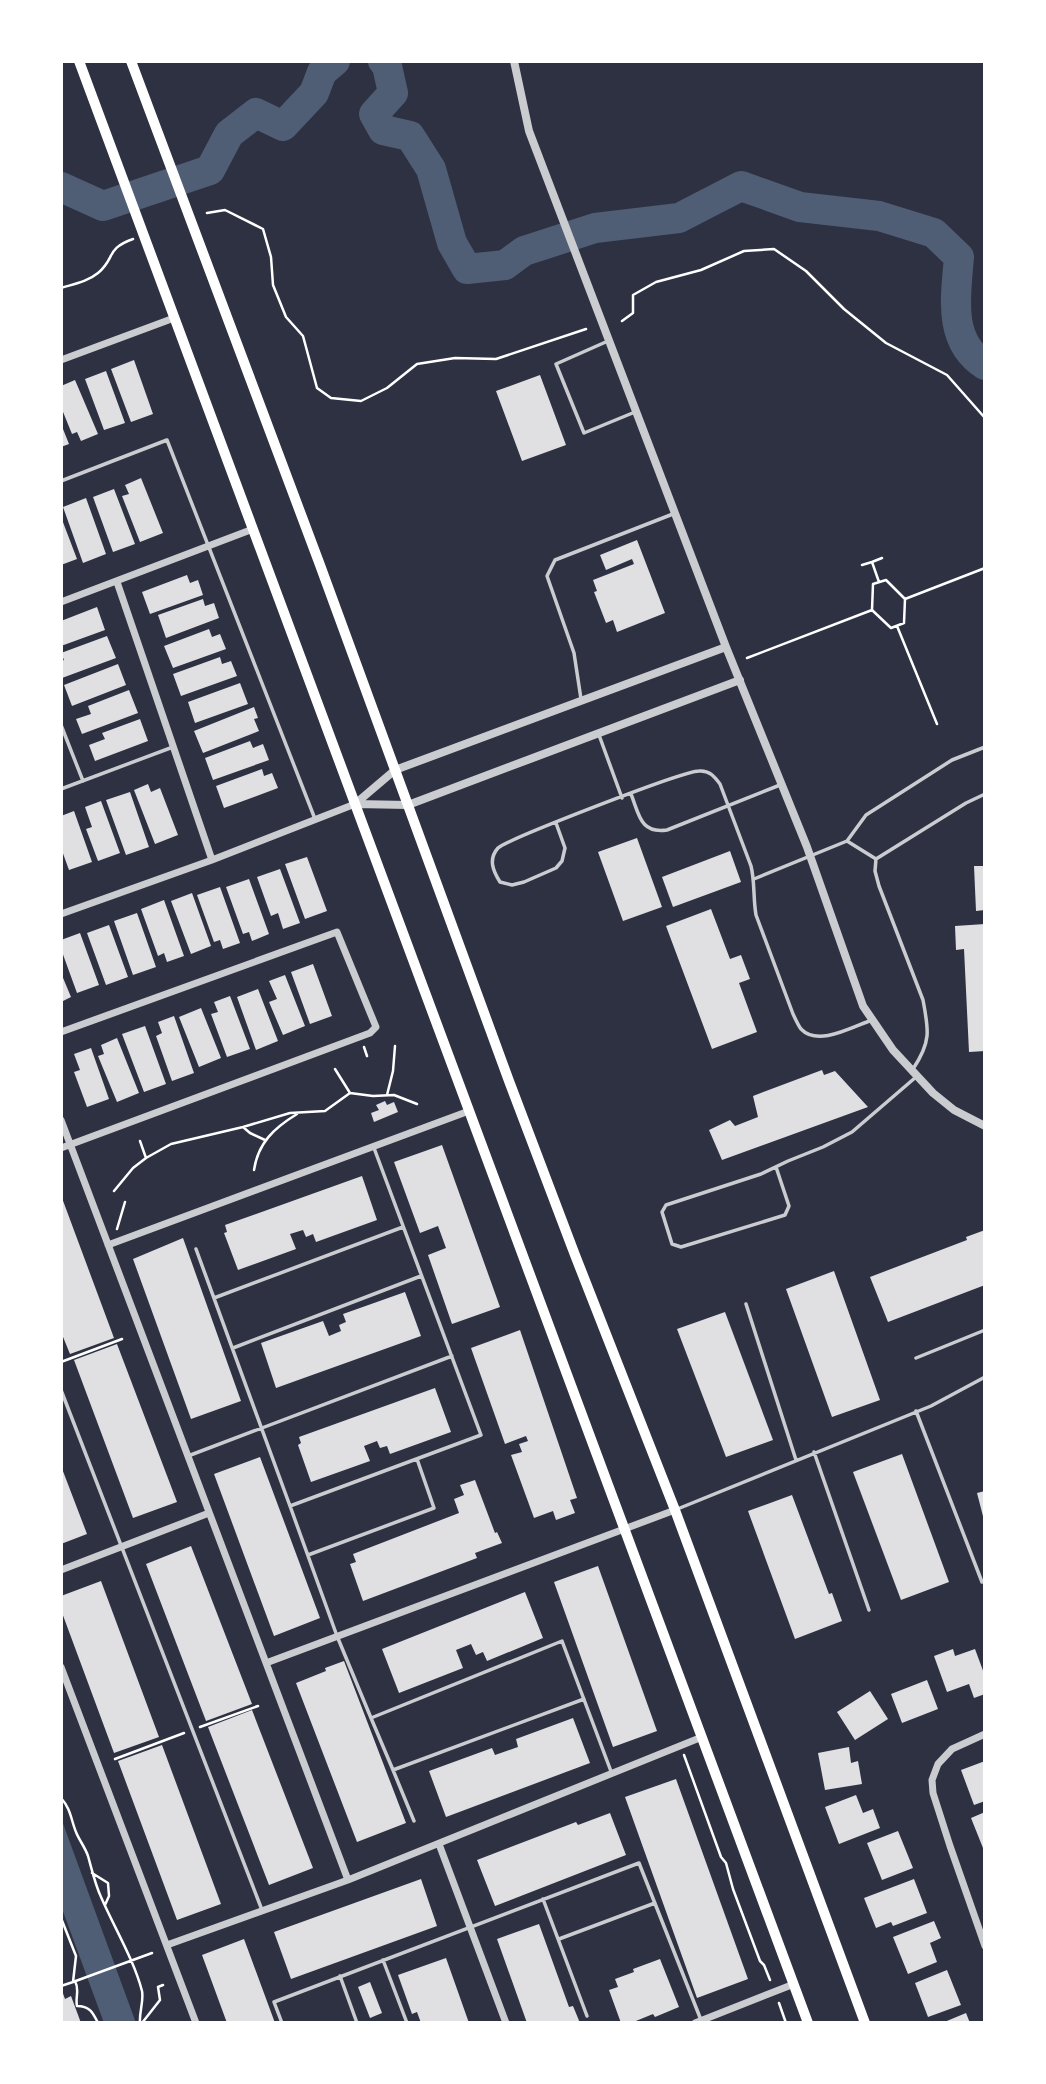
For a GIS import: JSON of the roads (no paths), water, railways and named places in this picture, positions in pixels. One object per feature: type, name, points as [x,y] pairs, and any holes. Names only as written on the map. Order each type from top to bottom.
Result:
[{"type":"main road","points":[[79,61],[808,2023]]},
{"type":"main road","points":[[131,61],[570,1243],[675,1510],[865,2023]]},
{"type":"street","points":[[514,61],[529,131],[726,647],[810,857],[863,1006],[892,1050],[933,1093],[954,1110],[985,1125]]},
{"type":"street","points":[[61,360],[174,318]]},
{"type":"street","points":[[61,602],[253,529]]},
{"type":"street","points":[[117,582],[212,860]]},
{"type":"street","points":[[61,914],[212,860],[355,804],[395,769],[726,647]]},
{"type":"street","points":[[355,804],[408,805],[740,680]]},
{"type":"street","points":[[61,1032],[337,932],[376,1027],[370,1033],[61,1148]]},
{"type":"street","points":[[107,1245],[469,1111]]},
{"type":"street","points":[[61,1120],[348,1880]]},
{"type":"street","points":[[266,1663],[675,1510]]},
{"type":"street","points":[[61,1570],[209,1513]]},
{"type":"street","points":[[61,1667],[196,2023]]},
{"type":"street","points":[[985,1734],[952,1749],[938,1764],[932,1780],[933,1793],[985,1946]]},
{"type":"street","points":[[167,1945],[348,1880],[702,1737]]},
{"type":"street","points":[[439,1844],[506,2023]]},
{"type":"street","points":[[699,2022],[794,1984]]},
{"type":"lane","points":[[608,341],[556,364],[583,432],[636,412]]},
{"type":"lane","points":[[61,481],[167,440],[315,819]]},
{"type":"lane","points":[[582,701],[574,653],[547,576],[555,560],[675,513]]},
{"type":"lane","points":[[61,725],[83,781]]},
{"type":"lane","points":[[599,734],[622,798]]},
{"type":"lane","points":[[61,789],[173,747]]},
{"type":"lane","points":[[754,879],[847,841],[866,815],[952,760],[985,747]]},
{"type":"lane","points":[[556,823],[565,848],[562,861],[556,868],[512,885],[500,882],[491,861],[497,849],[507,842],[556,823],[622,798],[686,773],[701,771],[712,774],[720,783],[754,879],[753,900],[756,915],[801,1029],[813,1036],[826,1036],[872,1020]]},
{"type":"lane","points":[[631,794],[641,820],[647,828],[656,832],[782,784]]},
{"type":"lane","points":[[876,859],[985,794]]},
{"type":"lane","points":[[847,841],[876,859]]},
{"type":"lane","points":[[776,1167],[789,1206],[785,1214],[681,1247],[672,1244],[662,1212],[666,1205],[761,1174],[776,1167],[823,1147],[852,1132],[915,1073],[928,1038],[927,1019],[923,1000],[879,886],[875,871],[876,859]]},
{"type":"lane","points":[[290,1506],[481,1435],[373,1146]]},
{"type":"lane","points":[[215,1298],[403,1227]]},
{"type":"lane","points":[[197,1249],[337,1636],[414,1821]]},
{"type":"lane","points":[[233,1348],[421,1276]]},
{"type":"lane","points":[[746,1304],[796,1460]]},
{"type":"lane","points":[[916,1358],[985,1330]]},
{"type":"lane","points":[[187,1456],[452,1356]]},
{"type":"lane","points":[[675,1510],[931,1406],[985,1377]]},
{"type":"lane","points":[[61,1390],[262,1911]]},
{"type":"lane","points":[[916,1411],[982,1582]]},
{"type":"lane","points":[[814,1452],[869,1609]]},
{"type":"lane","points":[[308,1555],[435,1507],[416,1459]]},
{"type":"lane","points":[[371,1718],[562,1641],[612,1774]]},
{"type":"lane","points":[[393,1770],[584,1699]]},
{"type":"lane","points":[[282,2023],[274,2002],[639,1863],[699,2022]]},
{"type":"lane","points":[[543,1899],[587,2016]]},
{"type":"lane","points":[[558,1939],[655,1903]]},
{"type":"lane","points":[[383,1960],[407,2023]]},
{"type":"lane","points":[[340,1976],[357,2023]]},
{"type":"water","points":[[61,1818],[136,2023],[104,2023],[61,1906]]},
{"type":"waterway","points":[[61,187],[103,206],[210,170],[229,134],[256,113],[283,126],[314,93],[322,72],[335,61]]},
{"type":"waterway","points":[[383,61],[387,66],[393,93],[374,114],[383,130],[410,136],[431,169],[452,243],[467,269],[505,265],[524,251],[595,228],[679,218],[741,186],[800,207],[879,216],[934,233],[959,257],[956,302],[959,330],[964,343],[985,365]]}]
